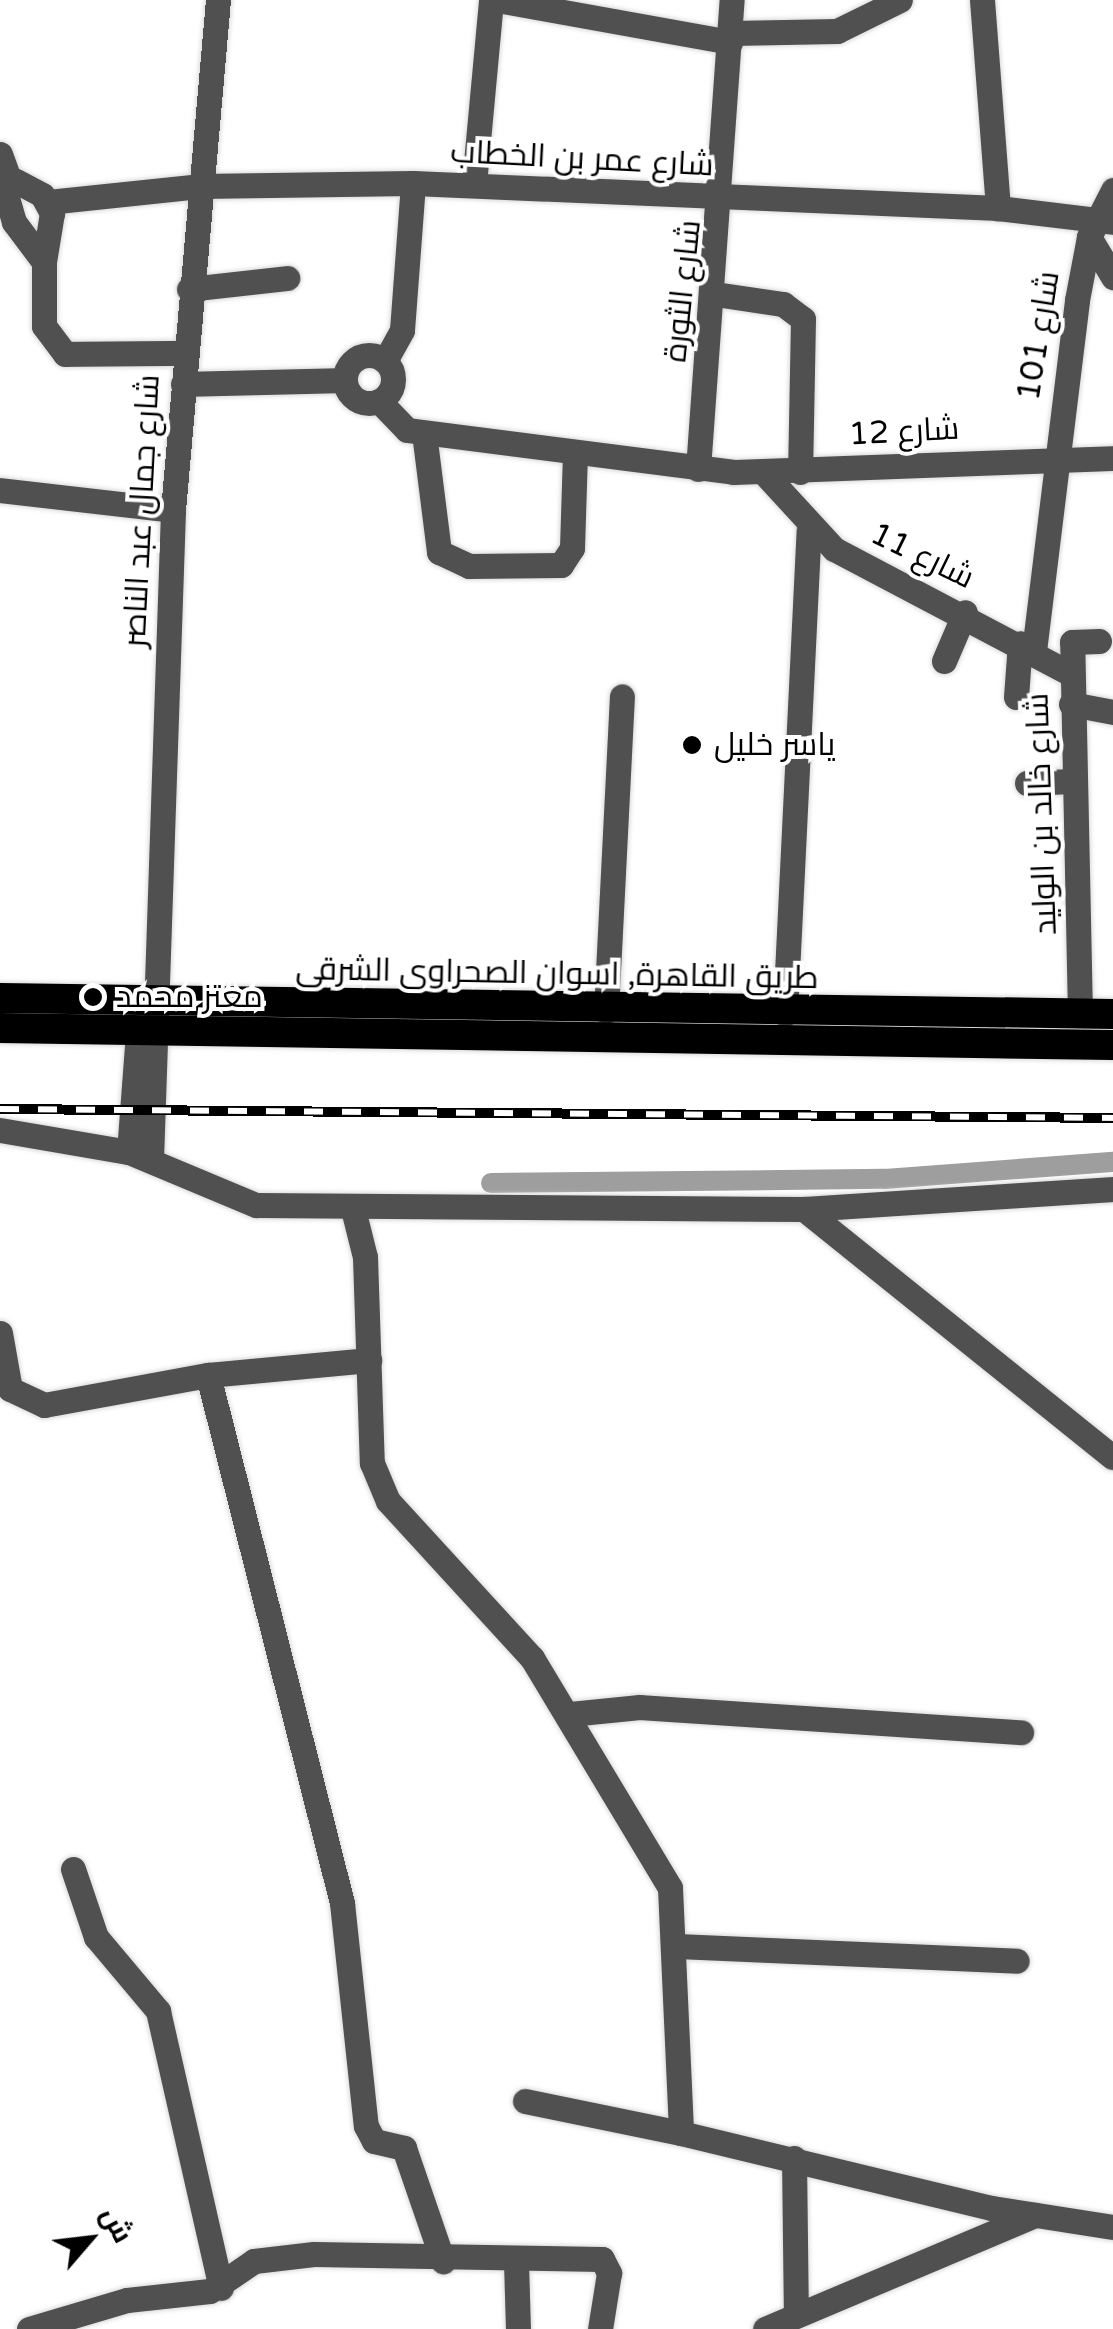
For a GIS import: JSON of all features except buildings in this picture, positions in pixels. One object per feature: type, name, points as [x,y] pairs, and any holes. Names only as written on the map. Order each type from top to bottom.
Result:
[{"type":"highway","name":"طريق القاهرة, اسوان الصحراوى الشرقى","points":[[0,998],[150,1013],[1113,1045]]},
{"type":"highway","name":"طريق القاهرة, اسوان الصحراوى الشرقى","points":[[0,1028],[150,1013],[1113,1014]]},
{"type":"street","name":"شارع جمال عبد الناصر","points":[[140,1156],[159,1053],[150,1013],[173,510],[198,186],[218,0]]},
{"type":"street","points":[[474,184],[494,0],[731,38],[837,31],[897,0]]},
{"type":"street","name":"شارع الثورة","points":[[698,469],[725,199],[732,0]]},
{"type":"street","points":[[982,0],[998,208]]},
{"type":"street","points":[[0,154],[11,184],[10,238],[44,262]]},
{"type":"street","points":[[11,184],[27,182],[48,202],[52,250],[44,262],[44,326],[65,354],[184,353]]},
{"type":"street","points":[[385,361],[402,330],[413,183]]},
{"type":"street","name":"شارع عمر بن الخطاب","points":[[48,202],[198,186],[474,184],[725,199],[998,208],[1099,226]]},
{"type":"street","points":[[1113,190],[1099,226],[1113,277]]},
{"type":"street","name":"شارع 101","points":[[1016,698],[1054,464],[1099,226]]},
{"type":"street","points":[[190,289],[287,278]]},
{"type":"street","points":[[715,294],[782,304],[803,318],[800,472]]},
{"type":"street","points":[[345,380],[355,359],[385,361]]},
{"type":"street","points":[[379,401],[394,383],[385,361]]},
{"type":"street","points":[[183,384],[345,380]]},
{"type":"street","points":[[345,380],[356,400],[379,401]]},
{"type":"street","points":[[379,401],[395,423],[424,433],[440,552],[469,566],[561,564],[572,548],[575,455]]},
{"type":"street","name":"شارع 12","points":[[424,433],[575,455],[765,474],[1054,464],[1113,458]]},
{"type":"street","name":"شارع 11","points":[[765,474],[810,531],[965,612],[1071,674]]},
{"type":"street","points":[[0,490],[173,510]]},
{"type":"street","points":[[785,1014],[810,531]]},
{"type":"street","points":[[944,661],[965,612]]},
{"type":"street","name":"شارع خالد بن الوليد","points":[[1080,1014],[1070,704],[1072,642],[1100,641]]},
{"type":"street","points":[[606,1011],[622,696]]},
{"type":"street","points":[[1070,704],[1113,712]]},
{"type":"street","points":[[1027,782],[1072,781]]},
{"type":"street","points":[[0,1130],[140,1156],[227,1199],[352,1210],[804,1209],[1113,1189]]},
{"type":"street","points":[[804,1209],[1113,1457]]},
{"type":"street","points":[[352,1210],[366,1256],[372,1462],[388,1501],[570,1714],[662,1866],[678,1946],[681,2133]]},
{"type":"street","points":[[0,1333],[3,1383],[26,1402],[68,1406],[208,1375],[369,1360]]},
{"type":"street","points":[[208,1375],[342,1903],[363,2116],[374,2141],[404,2148],[443,2261]]},
{"type":"street","points":[[570,1714],[640,1707],[1021,1732]]},
{"type":"street","points":[[73,1868],[96,1936],[158,2011],[221,2288]]},
{"type":"street","points":[[678,1946],[1017,1961]]},
{"type":"street","points":[[525,2100],[1035,2215],[1113,2227]]},
{"type":"street","points":[[794,2158],[796,2314]]},
{"type":"street","points":[[765,2329],[1035,2215]]},
{"type":"street","points":[[29,2329],[127,2300],[221,2288],[244,2265],[281,2257],[516,2262],[602,2259],[600,2329]]},
{"type":"street","points":[[516,2262],[518,2329]]},
{"type":"waterway","points":[[491,1183],[885,1179],[1113,1162]]},
{"type":"railway","points":[[0,1109],[1113,1118]]},
{"type":"place","name":"ياسر خليل","points":[[692,745]]},
{"type":"place","name":"معتز محمد","points":[[93,997]]}]
